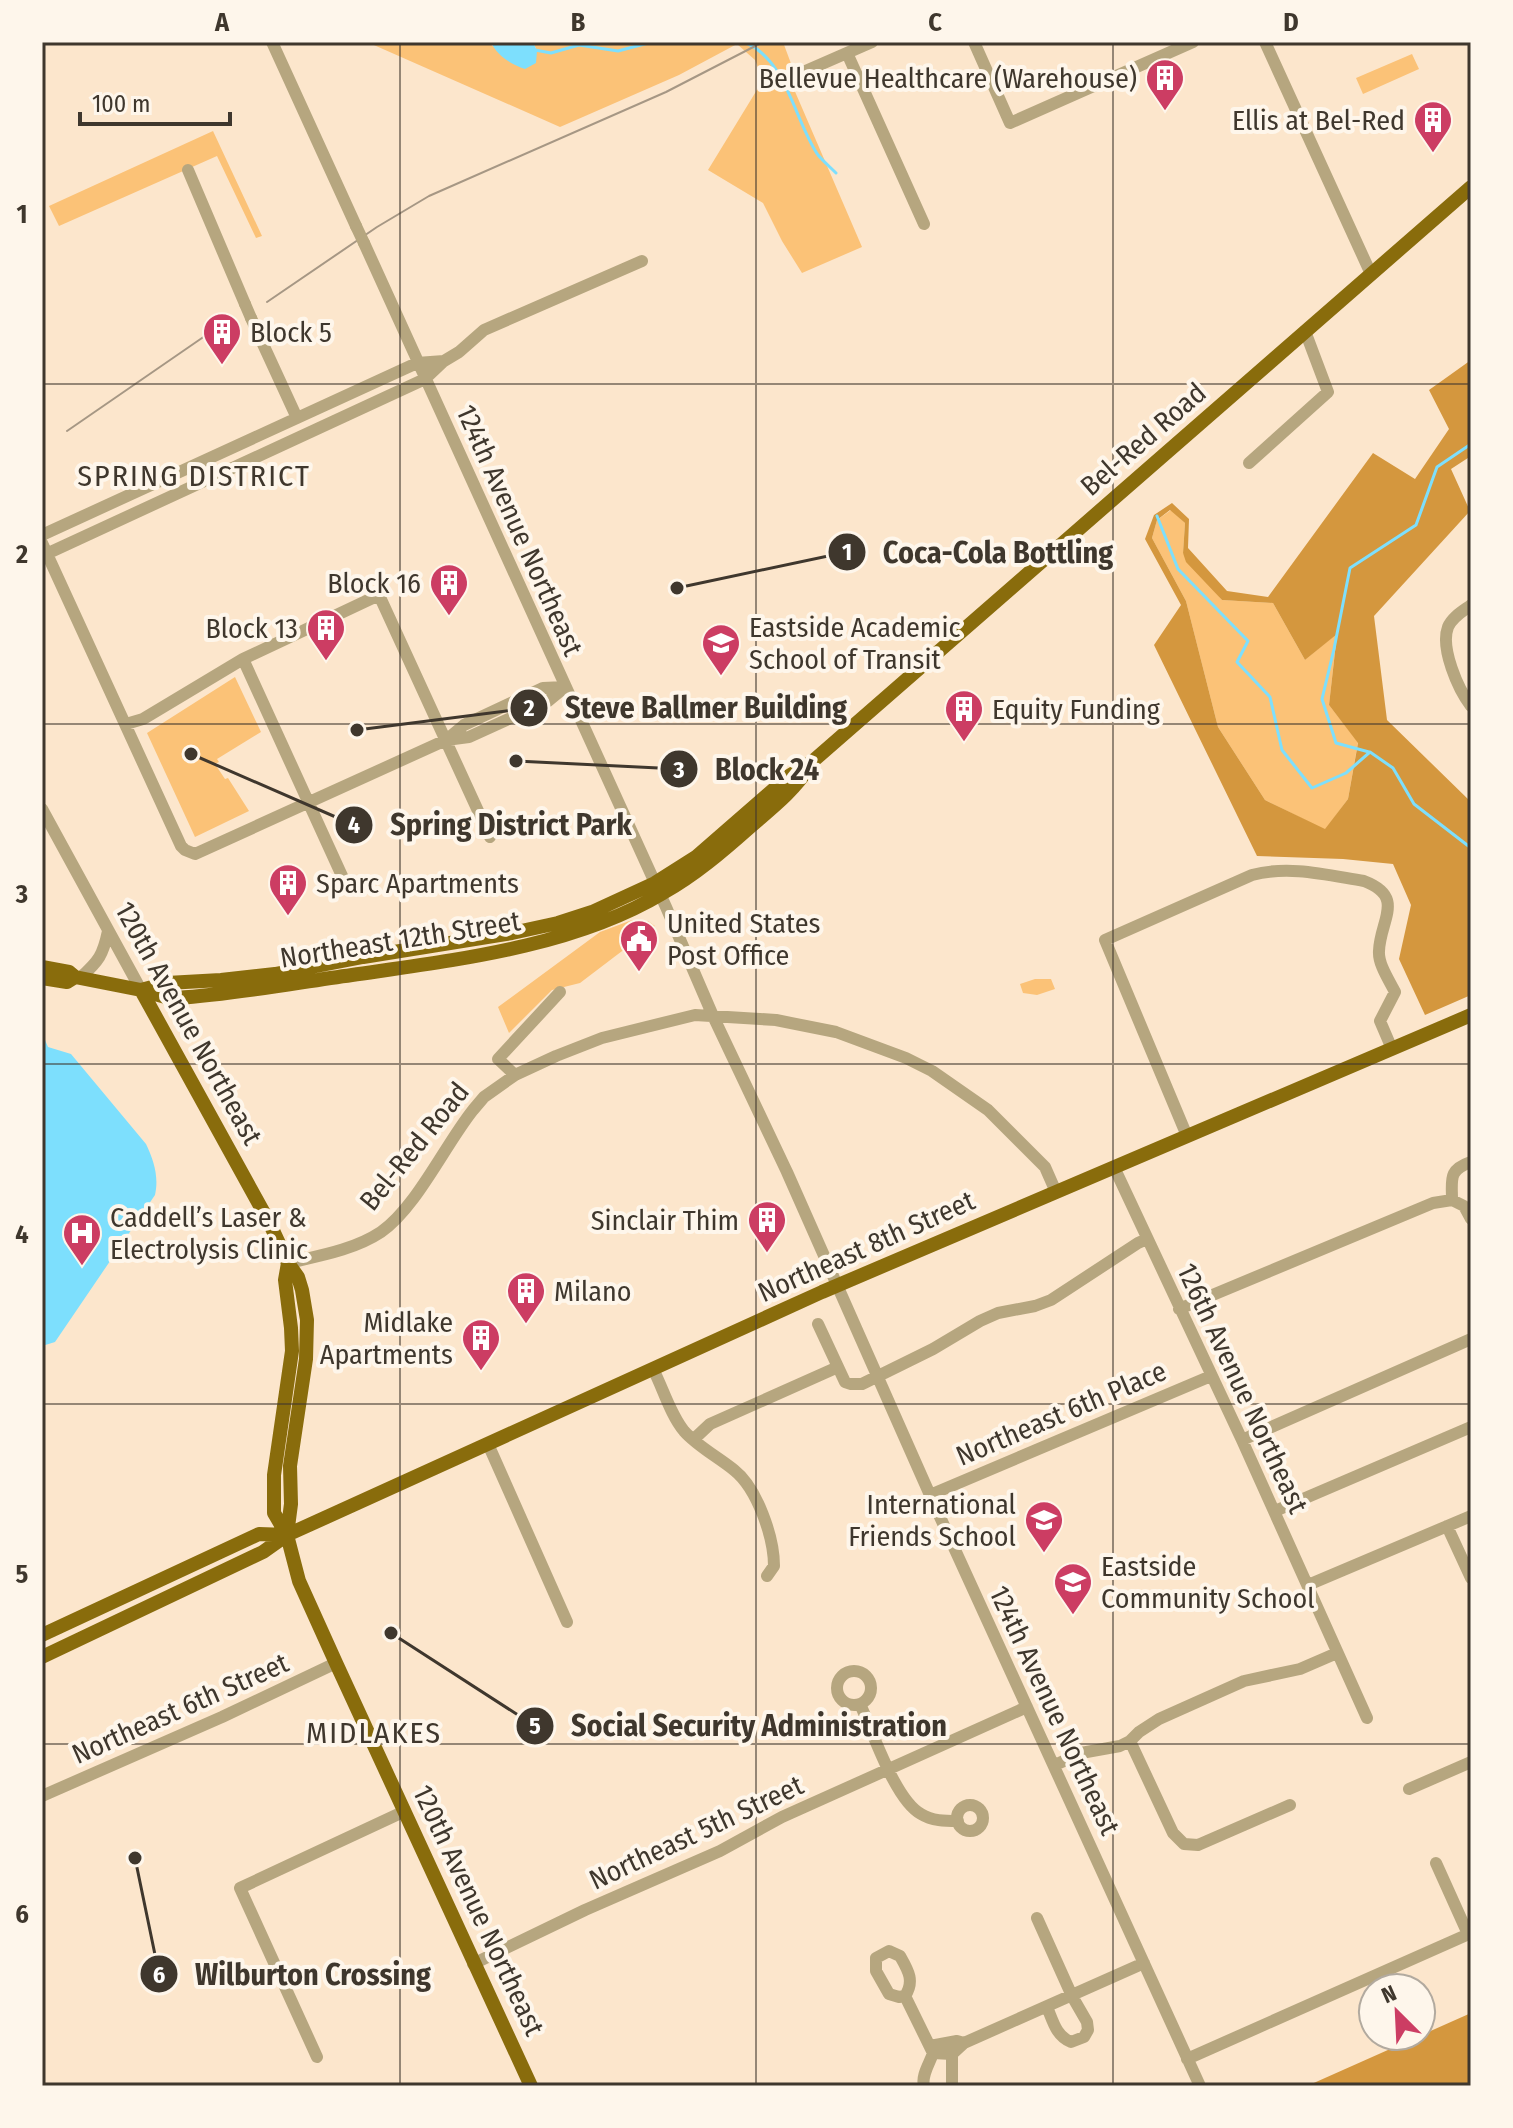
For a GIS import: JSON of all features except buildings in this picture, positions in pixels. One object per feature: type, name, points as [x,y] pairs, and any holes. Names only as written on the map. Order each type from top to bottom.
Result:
[{"type":"main road","name":"Bel-Red Road","points":[[657,889],[789,776],[813,761],[1471,187]]},
{"type":"main road","name":"Northeast 12th Street","points":[[42,967],[169,998],[207,996],[471,956],[551,940],[657,889]]},
{"type":"main road","name":"Northeast 12th Street","points":[[141,990],[167,983],[275,974],[594,918]]},
{"type":"main road","name":"Northeast 12th Street","points":[[42,978],[67,982],[78,978]]},
{"type":"main road","name":"120th Avenue Northeast","points":[[141,990],[298,1277],[307,1320],[307,1340],[302,1401],[290,1466],[291,1504],[287,1535],[291,1556],[336,1663],[531,2086]]},
{"type":"main road","name":"Northeast 8th Street","points":[[42,1657],[263,1552],[287,1535],[838,1285],[1471,1015]]},
{"type":"main road","name":"Northeast 8th Street","points":[[42,1635],[259,1534],[287,1535]]},
{"type":"street","name":"124th Avenue Northeast","points":[[272,42],[1200,2086]]},
{"type":"street","points":[[801,73],[872,42]]},
{"type":"street","points":[[974,42],[1010,123],[1193,42]]},
{"type":"street","points":[[1265,42],[1371,274]]},
{"type":"street","points":[[847,53],[924,224]]},
{"type":"street","points":[[188,170],[297,418]]},
{"type":"street","points":[[565,687],[543,688],[464,725],[446,740],[200,853],[190,853],[181,846],[44,551],[425,379],[484,330],[642,261]]},
{"type":"street","points":[[1249,463],[1328,392],[1305,331]]},
{"type":"street","points":[[42,535],[417,363],[444,361]]},
{"type":"street","points":[[126,724],[143,719],[243,659],[379,595],[490,837]]},
{"type":"street","points":[[1471,605],[1448,627],[1447,650],[1460,687],[1471,706]]},
{"type":"street","points":[[243,659],[348,889]]},
{"type":"street","name":"120th Avenue Northeast","points":[[42,809],[141,990]]},
{"type":"street","points":[[1187,1136],[1105,940],[1252,875],[1289,870],[1364,881],[1381,890],[1389,907],[1378,953],[1395,992],[1380,1021],[1392,1049]]},
{"type":"street","points":[[78,978],[98,962],[108,931]]},
{"type":"street","points":[[515,1075],[498,1059],[560,992]]},
{"type":"street","name":"Bel-Red Road","points":[[288,1263],[347,1248],[382,1232],[407,1206],[484,1097],[515,1075],[602,1038],[695,1015],[776,1020],[812,1026],[919,1064],[988,1110],[1045,1167],[1056,1192]]},
{"type":"street","points":[[1452,1200],[1452,1177],[1457,1168],[1471,1162]]},
{"type":"street","name":"126th Avenue Northeast","points":[[1114,1167],[1275,1511],[1367,1718]]},
{"type":"street","points":[[1179,1309],[1433,1203],[1452,1200],[1464,1206],[1471,1219]]},
{"type":"street","points":[[818,1324],[845,1382],[862,1384],[998,1313],[1051,1300],[1147,1239]]},
{"type":"street","points":[[1242,1440],[1471,1339]]},
{"type":"street","points":[[694,1439],[710,1424],[838,1367]]},
{"type":"street","points":[[653,1369],[684,1430],[738,1473],[753,1494],[773,1551],[774,1566],[767,1576]]},
{"type":"street","name":"Northeast 6th Place","points":[[930,1495],[1211,1376]]},
{"type":"street","points":[[1275,1511],[1471,1427]]},
{"type":"street","points":[[488,1444],[567,1622]]},
{"type":"street","points":[[1308,1585],[1471,1516]]},
{"type":"street","points":[[1447,1526],[1471,1578]]},
{"type":"street","points":[[1055,1765],[1081,1753],[1120,1746],[1159,1719],[1244,1681],[1286,1673],[1337,1653]]},
{"type":"street","name":"Northeast 6th Street","points":[[42,1796],[336,1663]]},
{"type":"street","points":[[860,1704],[901,1795],[918,1813],[939,1821],[958,1821]]},
{"type":"street","name":"Northeast 5th Street","points":[[473,1964],[585,1910],[720,1851],[782,1817],[1027,1707]]},
{"type":"street","points":[[1130,1741],[1173,1833],[1184,1844],[1198,1845],[1290,1805]]},
{"type":"street","points":[[1409,1789],[1471,1762]]},
{"type":"street","points":[[317,2057],[240,1888],[405,1811]]},
{"type":"street","points":[[1187,2059],[1470,1934],[1436,1863]]},
{"type":"street","points":[[1037,1918],[1087,2022],[1088,2030],[1084,2037],[1071,2042],[1059,2035],[1047,2007]]},
{"type":"street","points":[[952,2086],[952,2054],[964,2043],[1144,1963]]},
{"type":"street","points":[[905,1996],[931,2049],[922,2081],[924,2086]]},
{"type":"street","points":[[931,2049],[957,2041],[964,2043]]},
{"type":"street","points":[[931,2049],[952,2054]]},
{"type":"shaded area","points":[[367,42],[491,42],[492,46],[537,51],[533,42],[783,42],[793,69],[787,73],[862,247],[802,273],[763,203],[708,170],[763,80],[755,60],[737,44],[679,75],[560,127]]},
{"type":"shaded area","points":[[1412,54],[1419,69],[1363,94],[1356,78]]},
{"type":"shaded area","points":[[213,131],[262,236],[256,238],[217,156],[59,226],[49,206]]},
{"type":"shaded area","points":[[1471,360],[1471,456],[1451,469],[1470,511],[1374,616],[1387,720],[1471,802],[1471,995],[1425,1015],[1399,959],[1411,905],[1393,864],[1257,856],[1154,645],[1181,605],[1145,539],[1154,515],[1172,503],[1189,519],[1188,548],[1227,591],[1268,597],[1373,453],[1415,479],[1449,429],[1429,390]],"holes":[[[1170,510],[1185,523],[1183,553],[1186,562],[1222,600],[1273,603],[1305,660],[1337,634],[1329,705],[1358,743],[1348,799],[1325,829],[1265,800],[1218,727],[1186,601],[1152,538],[1157,520]]]},
{"type":"shaded area","points":[[1171,510],[1185,523],[1183,553],[1222,600],[1273,603],[1305,660],[1337,633],[1329,705],[1358,742],[1348,799],[1325,830],[1265,800],[1218,727],[1186,601],[1152,538],[1157,520]]},
{"type":"shaded area","points":[[235,677],[261,732],[217,759],[219,762],[215,764],[249,811],[195,837],[147,733]]},
{"type":"shaded area","points":[[632,920],[648,921],[655,926],[580,983],[552,990],[509,1033],[498,1007],[600,932]]},
{"type":"shaded area","points":[[1035,979],[1051,979],[1055,989],[1037,995],[1023,993],[1020,984]]},
{"type":"shaded area","points":[[1471,2013],[1471,2086],[1307,2086],[1383,2052],[1437,2052],[1437,2028]]},
{"type":"water","points":[[491,42],[533,42],[537,51],[536,63],[525,69],[515,65],[501,55]]},
{"type":"water","points":[[42,1033],[48,1047],[71,1054],[146,1144],[156,1182],[155,1195],[55,1342],[42,1346]]},
{"type":"waterway","points":[[535,50],[551,53],[579,45],[618,51],[652,42]]},
{"type":"waterway","points":[[744,42],[759,50],[780,76],[818,155],[836,173]]},
{"type":"waterway","points":[[1369,752],[1336,743],[1322,699],[1350,568],[1416,525],[1437,467],[1471,444]]},
{"type":"waterway","points":[[1157,516],[1178,569],[1248,641],[1237,662],[1270,697],[1282,750],[1312,788],[1346,773],[1370,752],[1393,768],[1414,804],[1471,848]]},
{"type":"tram line","points":[[267,302],[377,227],[429,196],[666,92],[763,42]]},
{"type":"tram line","points":[[67,431],[231,318]]},
{"type":"place","name":"Bellevue Healthcare (Warehouse)","points":[[1165,112]]},
{"type":"place","name":"Ellis at Bel-Red","points":[[1433,154]]},
{"type":"place","name":"Block 5","points":[[222,366]]},
{"type":"place","name":"Coca-Cola Bottling","points":[[677,588]]},
{"type":"place","name":"Block 16","points":[[449,617]]},
{"type":"place","name":"Block 13","points":[[326,662]]},
{"type":"place","name":"Eastside Academic School of Transit","points":[[721,677]]},
{"type":"place","name":"Steve Ballmer Building","points":[[357,730]]},
{"type":"place","name":"Equity Funding","points":[[964,743]]},
{"type":"place","name":"Spring District Park","points":[[191,754]]},
{"type":"place","name":"Block 24","points":[[516,761]]},
{"type":"place","name":"Sparc Apartments","points":[[288,917]]},
{"type":"place","name":"United States Post Office","points":[[639,973]]},
{"type":"place","name":"Sinclair Thim","points":[[767,1254]]},
{"type":"place","name":"Caddell’s Laser & Electrolysis Clinic","points":[[82,1267]]},
{"type":"place","name":"Milano","points":[[526,1325]]},
{"type":"place","name":"Midlake Apartments","points":[[481,1372]]},
{"type":"place","name":"International Friends School","points":[[1044,1554]]},
{"type":"place","name":"Eastside Community School","points":[[1073,1616]]},
{"type":"place","name":"Social Security Administration","points":[[391,1633]]},
{"type":"place","name":"Wilburton Crossing","points":[[135,1858]]},
{"type":"district","name":"SPRING DISTRICT","points":[[194,476]]},
{"type":"district","name":"MIDLAKES","points":[[374,1733]]}]
